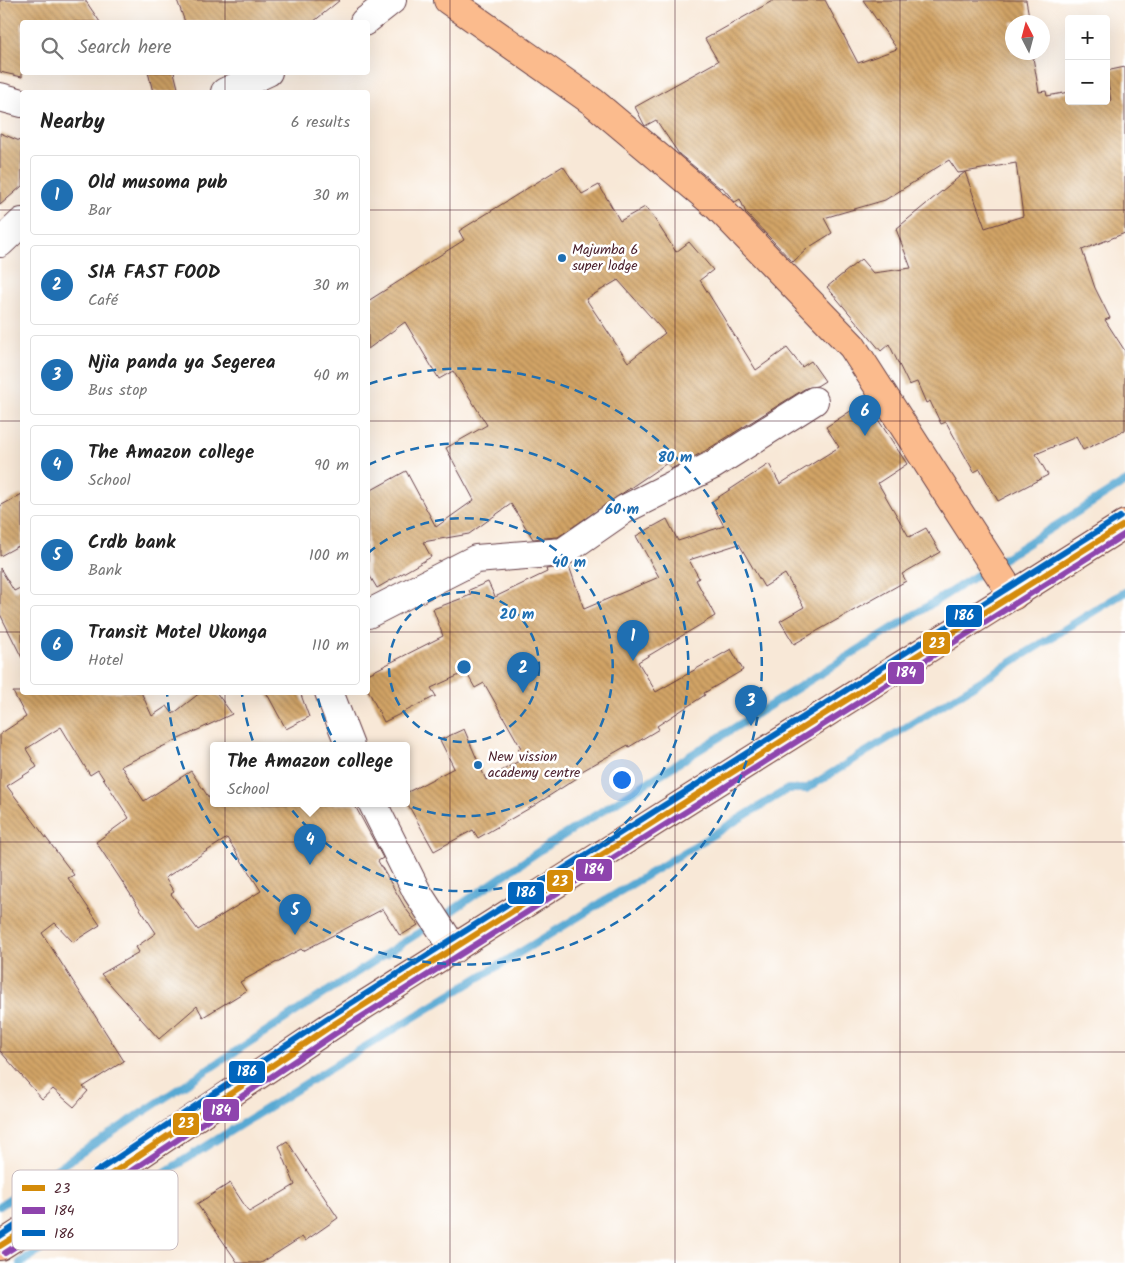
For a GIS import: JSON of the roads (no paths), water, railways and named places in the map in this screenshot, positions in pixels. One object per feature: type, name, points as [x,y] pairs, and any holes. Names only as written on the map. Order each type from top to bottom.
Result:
[{"type":"main road","points":[[448,0],[593,102],[718,207],[852,346],[1013,596]]},
{"type":"main road","points":[[118,1170],[331,1026],[1125,524]]},
{"type":"main road","points":[[0,1246],[12,1238]]},
{"type":"street","points":[[367,20],[392,0]]},
{"type":"street","points":[[229,90],[262,75]]},
{"type":"street","points":[[0,97],[20,102]]},
{"type":"street","points":[[0,243],[20,224]]},
{"type":"street","points":[[370,613],[476,559],[563,552],[624,510],[713,465],[814,401]]},
{"type":"street","points":[[329,695],[348,742]]},
{"type":"street","points":[[374,807],[417,892],[454,949]]},
{"type":"waterway","points":[[55,1170],[437,921],[548,845],[1125,482]]},
{"type":"waterway","points":[[168,1170],[342,1061],[788,789],[806,789],[1125,592]]},
{"type":"waterway","points":[[0,1206],[12,1198]]},
{"type":"waterway","points":[[20,1263],[41,1250]]},
{"type":"place","name":"Majumba 6 super lodge","points":[[562,258]]},
{"type":"place","name":"Transit Motel Ukonga","points":[[865,436]]},
{"type":"place","name":"Old musoma pub","points":[[633,661]]},
{"type":"place","name":"SIA FAST FOOD","points":[[523,693]]},
{"type":"place","name":"Njia panda ya Segerea","points":[[751,726]]},
{"type":"place","name":"New vission academy centre","points":[[478,765]]},
{"type":"place","name":"The Amazon college","points":[[310,865]]},
{"type":"place","name":"Crdb bank","points":[[295,935]]}]
